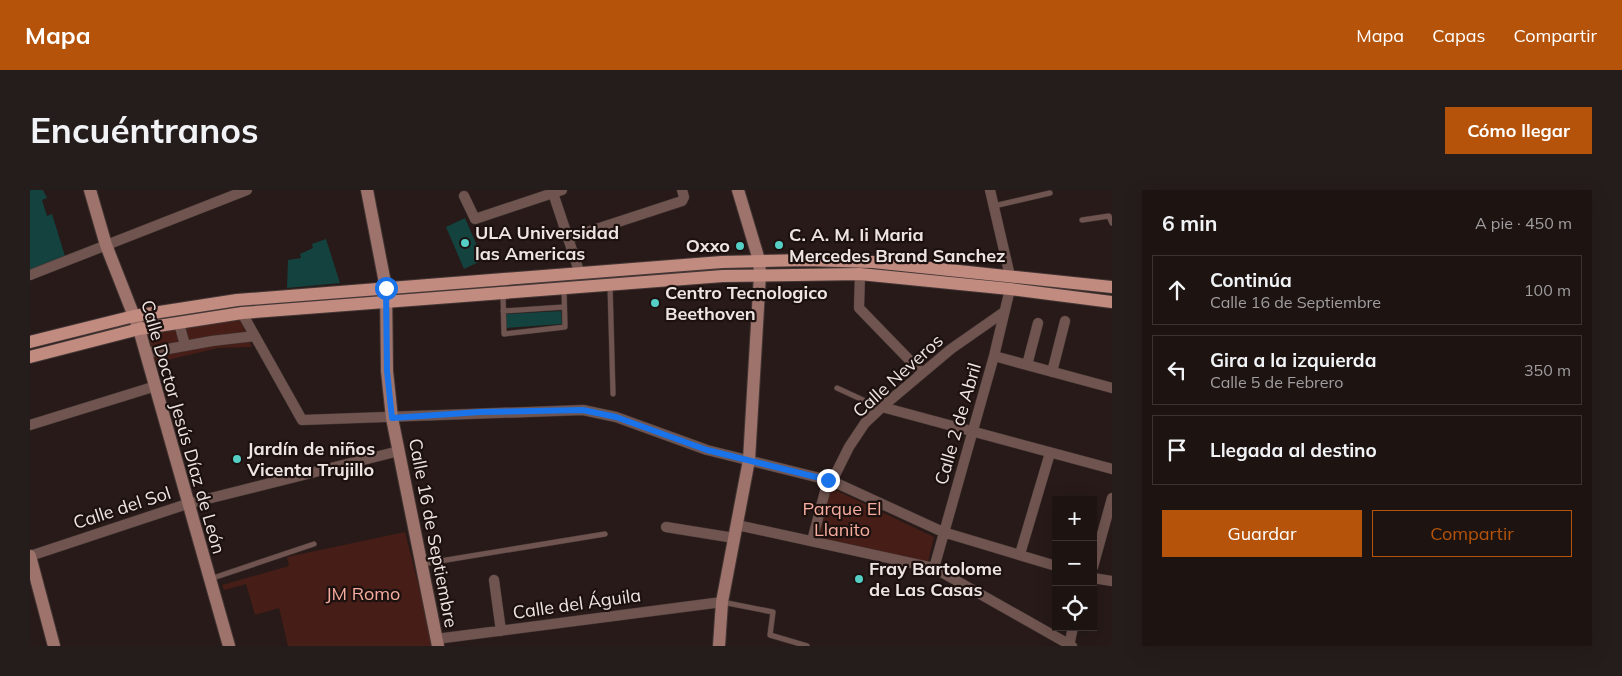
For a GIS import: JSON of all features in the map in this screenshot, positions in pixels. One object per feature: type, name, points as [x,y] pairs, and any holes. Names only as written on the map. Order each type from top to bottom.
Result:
[{"type":"main road","name":"Calle Doctor Jesús Díaz de León","points":[[90,190],[106,245],[139,329],[187,504],[229,646]]},
{"type":"main road","name":"Calle 16 de Septiembre","points":[[367,190],[386,294],[387,371],[392,418],[437,642]]},
{"type":"main road","points":[[719,646],[722,602],[749,460],[760,274],[759,260],[738,190]]},
{"type":"main road","points":[[30,357],[139,329],[242,313],[386,294],[580,274],[759,260],[873,262],[1112,287]]},
{"type":"main road","points":[[30,342],[134,316],[237,300],[386,294],[503,292],[760,274],[860,274],[1010,289],[1112,302]]},
{"type":"main road","points":[[30,556],[54,646]]},
{"type":"street","points":[[30,275],[247,190]]},
{"type":"street","points":[[569,238],[682,201],[684,197],[682,190]]},
{"type":"street","points":[[990,190],[1010,276]]},
{"type":"street","points":[[464,196],[475,219],[556,191],[580,274]]},
{"type":"street","points":[[860,274],[859,308],[922,373]]},
{"type":"street","name":"Calle 2 de Abril","points":[[934,568],[943,532],[974,432],[1010,289]]},
{"type":"street","name":"Calle Neveros","points":[[812,541],[830,480],[849,447],[866,423],[882,407],[951,349],[1004,312]]},
{"type":"street","points":[[242,313],[302,420],[392,418],[480,412],[583,410],[616,417],[707,450],[830,480],[943,532],[1052,565]]},
{"type":"street","points":[[1052,372],[1065,321]]},
{"type":"street","points":[[1027,365],[1038,323]]},
{"type":"street","points":[[180,327],[185,345]]},
{"type":"street","points":[[146,353],[185,345],[255,336]]},
{"type":"street","points":[[994,356],[1112,388]]},
{"type":"street","points":[[30,425],[156,386]]},
{"type":"street","points":[[882,407],[1112,470]]},
{"type":"street","name":"Calle del Sol","points":[[30,556],[187,504],[399,451]]},
{"type":"street","points":[[1020,554],[1050,453]]},
{"type":"street","points":[[1097,553],[1112,498]]},
{"type":"street","points":[[666,526],[735,531],[812,541],[934,568],[1070,646],[1072,631]]},
{"type":"street","points":[[1097,579],[1112,581]]},
{"type":"street","points":[[494,580],[501,632]]},
{"type":"street","name":"Calle del Águila","points":[[437,642],[590,617],[722,602]]},
{"type":"lane","points":[[994,206],[1050,193]]},
{"type":"lane","points":[[1082,220],[1109,216],[1112,223]]},
{"type":"lane","points":[[610,285],[613,394]]},
{"type":"lane","points":[[503,292],[504,334],[565,327],[564,288]]},
{"type":"lane","points":[[503,311],[564,307]]},
{"type":"lane","points":[[837,388],[882,407]]},
{"type":"lane","points":[[421,564],[605,534]]},
{"type":"lane","points":[[209,579],[314,544]]},
{"type":"lane","points":[[722,602],[773,612],[770,635],[807,646]]},
{"type":"green space","points":[[239,317],[252,347],[218,348],[155,363],[147,332]]},
{"type":"green space","name":"Parque El Llanito","points":[[825,485],[934,537],[928,562],[813,537]]},
{"type":"green space","name":"JM Romo","points":[[405,532],[434,646],[288,646],[279,608],[255,615],[246,584],[224,590],[222,585],[289,566],[287,557]]},
{"type":"building","points":[[30,190],[43,190],[47,198],[42,200],[47,216],[52,214],[65,256],[30,271]]},
{"type":"building","name":"ULA Universidad las Americas","points":[[465,218],[483,260],[464,269],[446,227]]},
{"type":"building","points":[[326,239],[340,283],[287,288],[288,260],[301,258],[300,254],[313,248],[312,244]]},
{"type":"building","points":[[561,311],[562,324],[506,328],[506,314]]},
{"type":"place","name":"ULA Universidad las Americas","points":[[465,243]]},
{"type":"place","name":"C. A. M. Ii Maria Mercedes Brand Sanchez","points":[[779,245]]},
{"type":"place","name":"Oxxo","points":[[740,246]]},
{"type":"place","name":"Centro Tecnologico Beethoven","points":[[655,303]]},
{"type":"place","name":"Jardín de niños Vicenta Trujillo","points":[[237,459]]},
{"type":"place","name":"Fray Bartolome de Las Casas","points":[[859,579]]},
{"type":"route","points":[[386,288],[387,371],[392,418],[480,412],[583,410],[616,417],[707,450],[828,480]]}]
